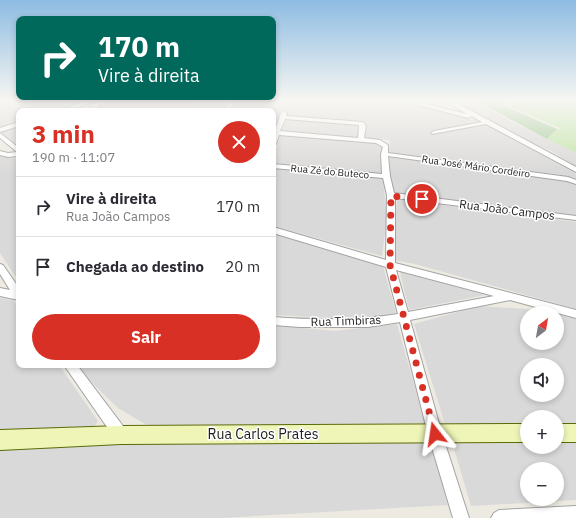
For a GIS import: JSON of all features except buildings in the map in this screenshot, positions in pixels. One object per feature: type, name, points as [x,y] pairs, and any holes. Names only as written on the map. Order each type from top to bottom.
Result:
[{"type":"street","points":[[277,133],[280,124]]},
{"type":"street","points":[[361,139],[363,126],[362,124]]},
{"type":"street","points":[[434,134],[480,124]]},
{"type":"street","points":[[487,124],[560,160],[576,170]]},
{"type":"street","points":[[0,130],[16,125]]},
{"type":"street","name":"Rua José Mário Cordeiro","points":[[277,133],[378,141],[385,150],[568,179],[576,182]]},
{"type":"street","points":[[0,135],[16,149]]},
{"type":"street","points":[[385,150],[386,176],[391,196],[390,265],[435,434],[461,518]]},
{"type":"street","points":[[0,153],[8,155],[16,153]]},
{"type":"street","name":"Rua Zé do Buteco","points":[[276,166],[386,176]]},
{"type":"street","name":"Rua João Campos","points":[[391,196],[576,218]]},
{"type":"street","points":[[276,231],[390,265],[576,314]]},
{"type":"street","points":[[0,267],[16,291]]},
{"type":"street","points":[[0,292],[16,295]]},
{"type":"street","name":"Rua Timbiras","points":[[276,321],[300,323],[368,323],[405,318],[512,296]]},
{"type":"street","points":[[72,368],[121,435]]},
{"type":"street","name":"Rua Carlos Prates","points":[[0,440],[121,435],[520,433]]},
{"type":"street","points":[[564,433],[576,433]]},
{"type":"street","points":[[499,518],[576,513]]},
{"type":"shaded area","points":[[0,124],[15,124],[0,129]]},
{"type":"shaded area","points":[[284,124],[359,124],[357,137],[282,131]]},
{"type":"shaded area","points":[[365,124],[485,124],[576,174],[576,180],[556,174],[389,153],[390,140],[364,138]]},
{"type":"shaded area","points":[[493,124],[518,124],[576,153],[576,166],[551,151],[517,137]]},
{"type":"shaded area","points":[[16,127],[16,145],[8,141],[1,131]]},
{"type":"shaded area","points":[[281,135],[379,143],[382,145],[383,174],[276,163],[276,149]]},
{"type":"shaded area","points":[[0,156],[16,159],[16,277],[0,253]]},
{"type":"shaded area","points":[[389,157],[570,181],[576,185],[576,216],[393,192]]},
{"type":"shaded area","points":[[276,168],[383,178],[387,218],[382,256],[276,227]]},
{"type":"shaded area","points":[[397,199],[576,222],[576,309],[415,264],[393,260]]},
{"type":"shaded area","points":[[276,234],[383,266],[396,313],[355,319],[276,315]]},
{"type":"shaded area","points":[[400,272],[485,295],[409,310]]},
{"type":"shaded area","points":[[0,298],[13,300],[16,304],[16,368],[61,368],[98,421],[92,430],[0,433]]},
{"type":"shaded area","points":[[479,306],[520,309],[520,350],[564,350],[564,316],[576,319],[576,424],[564,424],[564,410],[520,410],[520,424],[445,424],[414,324]]},
{"type":"shaded area","points":[[397,324],[425,423],[178,431],[145,424],[118,408],[87,378],[79,368],[276,368],[276,325],[334,331]]},
{"type":"shaded area","points":[[431,441],[448,505],[221,518],[0,518],[0,449],[122,443]]},
{"type":"shaded area","points":[[452,442],[520,442],[520,454],[564,454],[564,442],[576,442],[576,500],[564,501],[564,462],[520,462],[520,503],[471,506]]},
{"type":"green space","points":[[520,124],[546,124],[557,129],[547,139]]},
{"type":"green space","points":[[551,124],[576,124],[576,153],[547,139],[557,129],[562,129]]},
{"type":"route","points":[[422,199],[391,196],[390,265],[435,434]]}]
